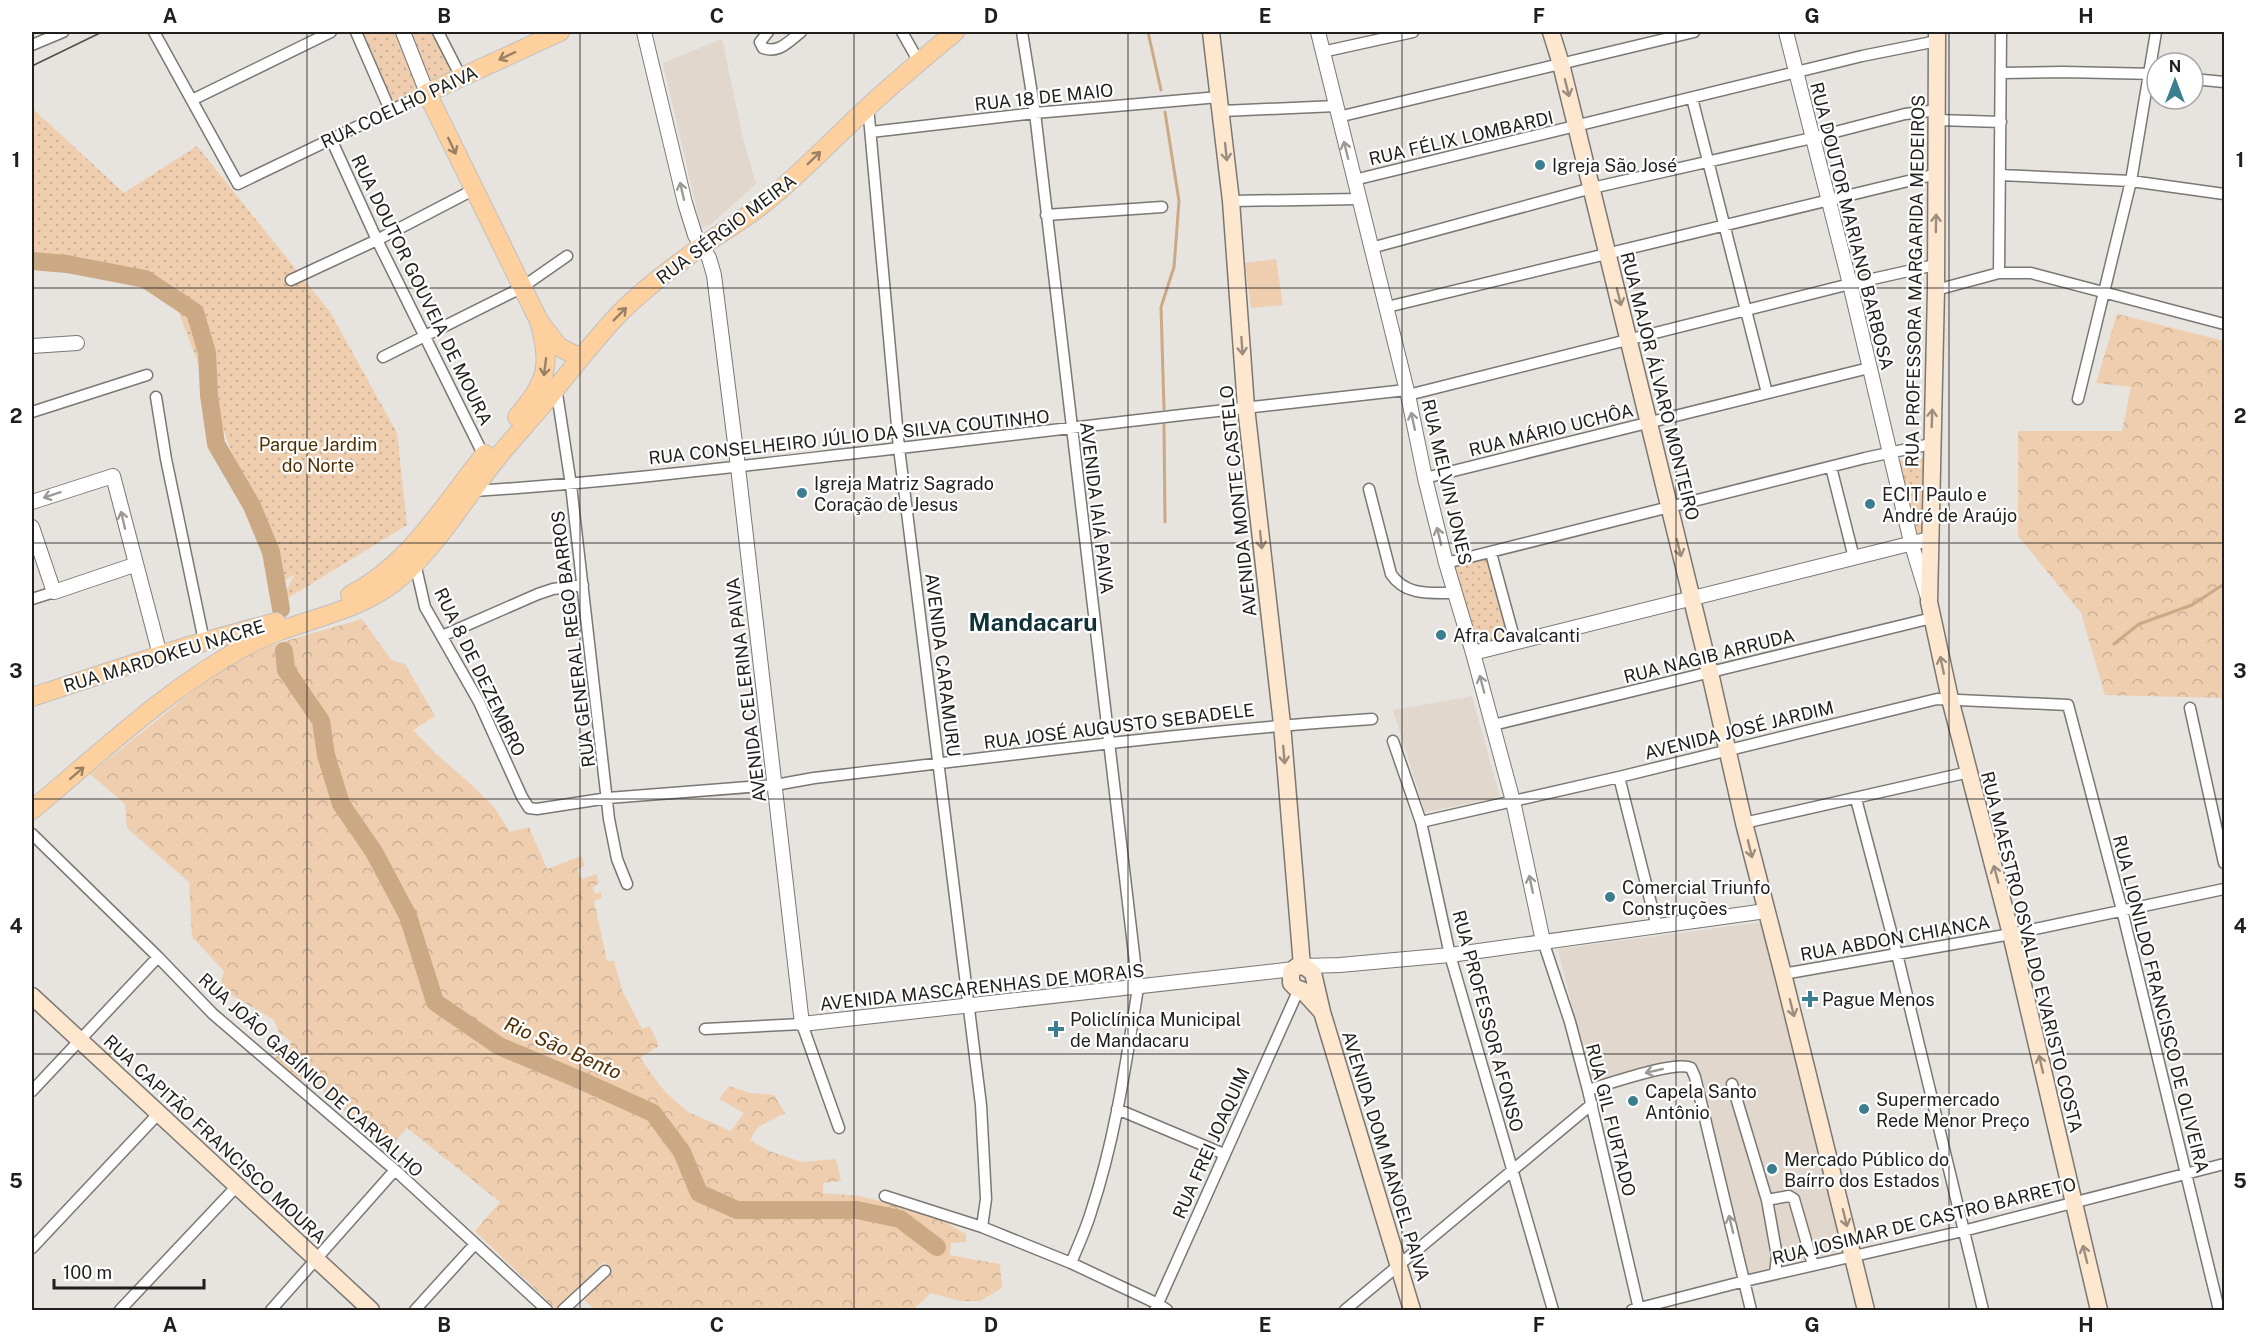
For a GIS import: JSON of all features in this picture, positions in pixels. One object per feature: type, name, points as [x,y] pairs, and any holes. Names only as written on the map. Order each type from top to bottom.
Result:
[{"type":"main road","name":"RUA COELHO PAIVA","points":[[427,93],[560,32]]},
{"type":"main road","name":"RUA SÉRGIO MEIRA","points":[[32,810],[150,711],[198,676],[247,645],[282,628],[327,617],[361,604],[379,594],[402,576],[474,491],[493,463],[556,387],[618,316],[649,287],[702,246],[756,210],[789,183],[868,106],[955,32]]},
{"type":"main road","name":"AVENIDA MONTE CASTELO","points":[[1211,32],[1231,201],[1246,407],[1282,724],[1302,978]]},
{"type":"main road","name":"RUA MAJOR ÁLVARO MONTEIRO","points":[[1551,32],[1561,64],[1650,423],[1729,750],[1744,824],[1784,974],[1866,1311]]},
{"type":"main road","name":"RUA PROFESSORA MARGARIDA MEDEIROS","points":[[1930,610],[1929,539],[1936,290],[1937,36]]},
{"type":"main road","points":[[427,93],[538,321],[559,347],[581,358]]},
{"type":"main road","name":"RUA MARDOKEU NACRE","points":[[32,697],[204,641],[297,616],[336,603],[368,586],[393,567],[419,539],[525,408],[540,386],[545,374],[546,352],[538,321]]},
{"type":"main road","name":"RUA MAESTRO OSVALDO EVARISTO COSTA","points":[[1930,610],[1950,699],[2011,934],[2099,1311]]},
{"type":"main road","points":[[185,647],[195,661],[198,676]]},
{"type":"main road","name":"AVENIDA DOM MANOEL PAIVA","points":[[1302,978],[1322,1012],[1412,1311]]},
{"type":"main road","name":"RUA CAPITÃO FRANCISCO MOURA","points":[[32,996],[371,1311]]},
{"type":"street","points":[[32,45],[63,32]]},
{"type":"street","points":[[154,32],[192,100],[331,32]]},
{"type":"street","points":[[356,32],[390,110]]},
{"type":"street","points":[[403,32],[427,93]]},
{"type":"street","points":[[438,32],[461,77]]},
{"type":"street","name":"AVENIDA CELERINA PAIVA","points":[[644,32],[685,203],[695,235],[714,275],[802,1024],[839,1128]]},
{"type":"street","points":[[768,32],[760,42],[763,48],[770,51],[783,46],[801,32]]},
{"type":"street","points":[[902,32],[919,62]]},
{"type":"street","name":"AVENIDA IAIÁ PAIVA","points":[[1022,32],[1035,113],[1070,429],[1138,988],[1118,1109],[1094,1203],[1071,1263]]},
{"type":"street","name":"RUA MELVIN JONES","points":[[1318,32],[1407,392],[1446,563],[1473,652],[1513,801],[1543,941]]},
{"type":"street","points":[[1322,52],[1413,32]]},
{"type":"street","name":"RUA 18 DE MAIO","points":[[872,132],[1035,113],[1220,104],[1337,112],[1561,64],[1694,32]]},
{"type":"street","name":"RUA DOUTOR MARIANO BARBOSA","points":[[1786,32],[1850,284],[1911,542],[1930,610]]},
{"type":"street","points":[[1999,273],[2001,32]]},
{"type":"street","points":[[2155,51],[2156,32]]},
{"type":"street","name":"RUA FÉLIX LOMBARDI","points":[[1354,180],[1796,73],[1937,36]]},
{"type":"street","points":[[2001,73],[2145,74]]},
{"type":"street","points":[[2205,80],[2224,82]]},
{"type":"street","name":"RUA COELHO PAIVA","points":[[192,100],[238,184],[427,93]]},
{"type":"street","points":[[1692,98],[1767,393]]},
{"type":"street","name":"AVENIDA CARAMURU","points":[[868,106],[899,448],[969,1006],[985,1160],[986,1199],[982,1227]]},
{"type":"street","points":[[2078,399],[2132,181],[2146,111]]},
{"type":"street","points":[[1371,248],[1592,188],[1812,138],[1905,114],[2001,122]]},
{"type":"street","name":"RUA DOUTOR GOUVEIA DE MOURA","points":[[331,139],[377,240],[484,456]]},
{"type":"street","points":[[1386,307],[1937,174]]},
{"type":"street","points":[[2000,175],[2132,181],[2224,194]]},
{"type":"street","points":[[291,279],[377,240],[473,190]]},
{"type":"street","points":[[1231,201],[1359,199]]},
{"type":"street","points":[[1046,214],[1162,207]]},
{"type":"street","points":[[383,357],[521,288],[567,256]]},
{"type":"street","name":"RUA CONSELHEIRO JÚLIO DA SILVA COUTINHO","points":[[474,491],[572,484],[738,467],[1246,407],[1407,392],[1935,265]]},
{"type":"street","points":[[1936,290],[1999,273],[2021,272],[2046,276],[2224,324]]},
{"type":"street","points":[[32,346],[77,344]]},
{"type":"street","name":"RUA MÁRIO UCHÔA","points":[[1425,478],[1869,368]]},
{"type":"street","points":[[32,412],[147,375]]},
{"type":"street","name":"RUA GENERAL REGO BARROS","points":[[556,387],[572,484],[611,830],[617,859],[627,884]]},
{"type":"street","points":[[156,397],[166,459],[204,641]]},
{"type":"street","points":[[1446,563],[1890,452],[1932,444]]},
{"type":"street","points":[[1831,467],[1854,558]]},
{"type":"street","points":[[32,502],[113,476],[134,565],[160,655]]},
{"type":"street","points":[[1369,489],[1391,574],[1397,584],[1407,590],[1419,592],[1455,593]]},
{"type":"street","points":[[32,527],[54,592]]},
{"type":"street","points":[[1473,652],[1929,539]]},
{"type":"street","points":[[1491,553],[1515,641]]},
{"type":"street","name":"RUA 8 DE DEZEMBRO","points":[[415,563],[425,607],[479,702],[525,805],[529,808],[548,807]]},
{"type":"street","points":[[32,599],[134,565]]},
{"type":"street","points":[[442,636],[538,594],[553,589],[583,585]]},
{"type":"street","name":"RUA NAGIB ARRUDA","points":[[1493,725],[1710,673],[1930,610]]},
{"type":"street","name":"AVENIDA JOSÉ JARDIM","points":[[1421,822],[1619,777],[1937,699],[2068,705]]},
{"type":"street","name":"RUA LIONILDO FRANCISCO DE OLIVEIRA","points":[[2068,705],[2122,910],[2219,1311]]},
{"type":"street","points":[[2190,708],[2224,863]]},
{"type":"street","name":"RUA JOSÉ AUGUSTO SEBADELE","points":[[548,807],[608,798],[775,785],[814,778],[1282,724],[1372,718]]},
{"type":"street","name":"RUA PROFESSOR AFONSO","points":[[1394,741],[1421,822],[1450,955],[1553,1311]]},
{"type":"street","points":[[1744,824],[1969,772]]},
{"type":"street","points":[[1619,777],[1656,927]]},
{"type":"street","points":[[1856,799],[1897,954],[1983,1311]]},
{"type":"street","name":"RUA JOÃO GABÍNIO DE CARVALHO","points":[[32,834],[213,1014],[395,1170],[546,1311]]},
{"type":"street","name":"RUA ABDON CHIANCA","points":[[1784,974],[2011,934],[2224,889]]},
{"type":"street","points":[[1450,955],[1766,911]]},
{"type":"street","name":"RUA GIL FURTADO","points":[[1543,941],[1570,1022],[1592,1104],[1636,1310]]},
{"type":"street","name":"AVENIDA MASCARENHAS DE MORAIS","points":[[705,1029],[802,1024],[1262,974],[1302,978],[1340,965],[1450,955]]},
{"type":"street","points":[[32,1091],[158,957]]},
{"type":"street","name":"RUA FREI JOAQUIM","points":[[1160,1308],[1224,1154],[1302,978]]},
{"type":"street","points":[[1588,1090],[1649,1072],[1686,1065],[1691,1068],[1752,1311]]},
{"type":"street","points":[[1732,1084],[1767,1200],[1777,1256],[1775,1274]]},
{"type":"street","points":[[1345,1311],[1398,1264],[1592,1104]]},
{"type":"street","points":[[1118,1109],[1224,1154]]},
{"type":"street","points":[[32,1248],[159,1113]]},
{"type":"street","name":"RUA JOSIMAR DE CASTRO BARRETO","points":[[1636,1310],[1745,1281],[1963,1231],[2224,1164]]},
{"type":"street","points":[[271,1311],[395,1170]]},
{"type":"street","points":[[120,1311],[237,1186]]},
{"type":"street","points":[[885,1196],[982,1227],[1071,1263],[1160,1308]]},
{"type":"street","points":[[1767,1200],[1789,1196],[1794,1199],[1813,1265]]},
{"type":"street","points":[[415,1311],[475,1244]]},
{"type":"street","points":[[563,1311],[605,1271]]},
{"type":"shaded area","points":[[722,39],[743,138],[756,184],[711,224],[701,228],[663,63]]},
{"type":"shaded area","points":[[1472,696],[1500,797],[1425,812],[1393,710]]},
{"type":"shaded area","name":"Mercado Público do Baírro dos Estados","points":[[1764,922],[1844,1253],[1749,1280],[1694,1061],[1591,1085],[1558,949]]},
{"type":"green space","points":[[361,32],[398,32],[421,90],[394,104]]},
{"type":"green space","points":[[408,32],[435,32],[457,75],[430,86]]},
{"type":"green space","name":"Parque Jardim do Norte","points":[[32,108],[124,193],[197,146],[330,312],[397,433],[407,525],[280,603],[295,574],[277,585],[252,506],[173,297],[67,264],[32,263]]},
{"type":"green space","points":[[1276,259],[1283,305],[1251,308],[1245,263]]},
{"type":"green space","points":[[2117,314],[2224,341],[2224,698],[2105,695],[2081,613],[2018,536],[2018,431],[2122,431],[2131,387],[2096,383]]},
{"type":"green space","points":[[1928,458],[1927,533],[1921,536],[1914,529],[1898,461]]},
{"type":"green space","points":[[1491,553],[1515,641],[1472,650],[1446,563]]},
{"type":"green space","points":[[362,619],[391,660],[405,664],[435,716],[413,730],[494,807],[510,832],[529,827],[547,869],[581,856],[585,866],[577,869],[582,879],[597,874],[599,883],[593,887],[595,894],[601,892],[602,898],[594,901],[607,961],[614,961],[622,990],[642,1029],[650,1026],[659,1046],[640,1058],[665,1092],[688,1112],[731,1131],[744,1113],[719,1099],[729,1086],[750,1093],[774,1095],[785,1113],[758,1127],[750,1140],[769,1151],[801,1162],[836,1159],[841,1181],[823,1183],[823,1193],[859,1196],[927,1212],[966,1234],[966,1242],[951,1243],[950,1255],[1000,1264],[1002,1288],[980,1301],[960,1301],[931,1293],[913,1310],[595,1310],[583,1299],[613,1269],[604,1262],[556,1309],[475,1231],[500,1202],[407,1128],[387,1150],[306,1076],[298,1084],[273,1060],[292,1042],[279,1032],[274,1020],[220,988],[224,971],[192,937],[189,882],[127,828],[125,804],[90,774],[208,679],[258,649]]},
{"type":"waterway","points":[[1148,32],[1161,90]]},
{"type":"waterway","points":[[1164,409],[1161,307],[1174,267],[1179,201],[1165,112]]},
{"type":"waterway","points":[[32,261],[67,264],[145,279],[195,312],[207,353],[209,395],[216,444],[252,506],[271,552],[281,609]]},
{"type":"waterway","points":[[1164,425],[1165,522]]},
{"type":"waterway","points":[[2114,644],[2139,624],[2192,605],[2224,584]]},
{"type":"waterway","name":"Rio São Bento","points":[[284,651],[286,670],[321,721],[326,755],[341,804],[374,852],[408,916],[435,1002],[499,1046],[653,1113],[682,1152],[699,1193],[737,1210],[857,1210],[900,1219],[937,1247]]},
{"type":"tram line","points":[[32,66],[102,32]]},
{"type":"place","name":"Igreja São José","points":[[1540,165]]},
{"type":"place","name":"Igreja Matriz Sagrado Coração de Jesus","points":[[802,493]]},
{"type":"place","name":"ECIT Paulo e André de Araújo","points":[[1870,504]]},
{"type":"place","name":"Afra Cavalcanti","points":[[1441,635]]},
{"type":"place","name":"Comercial Triunfo Construções","points":[[1610,897]]},
{"type":"place","name":"Pague Menos","points":[[1810,999]]},
{"type":"place","name":"Policlínica Municipal de Mandacaru","points":[[1056,1029]]},
{"type":"place","name":"Capela Santo Antônio","points":[[1633,1101]]},
{"type":"place","name":"Supermercado Rede Menor Preço","points":[[1864,1109]]},
{"type":"place","name":"Mercado Público do Baírro dos Estados","points":[[1772,1169]]},
{"type":"district","name":"Mandacaru","points":[[1033,622]]}]
